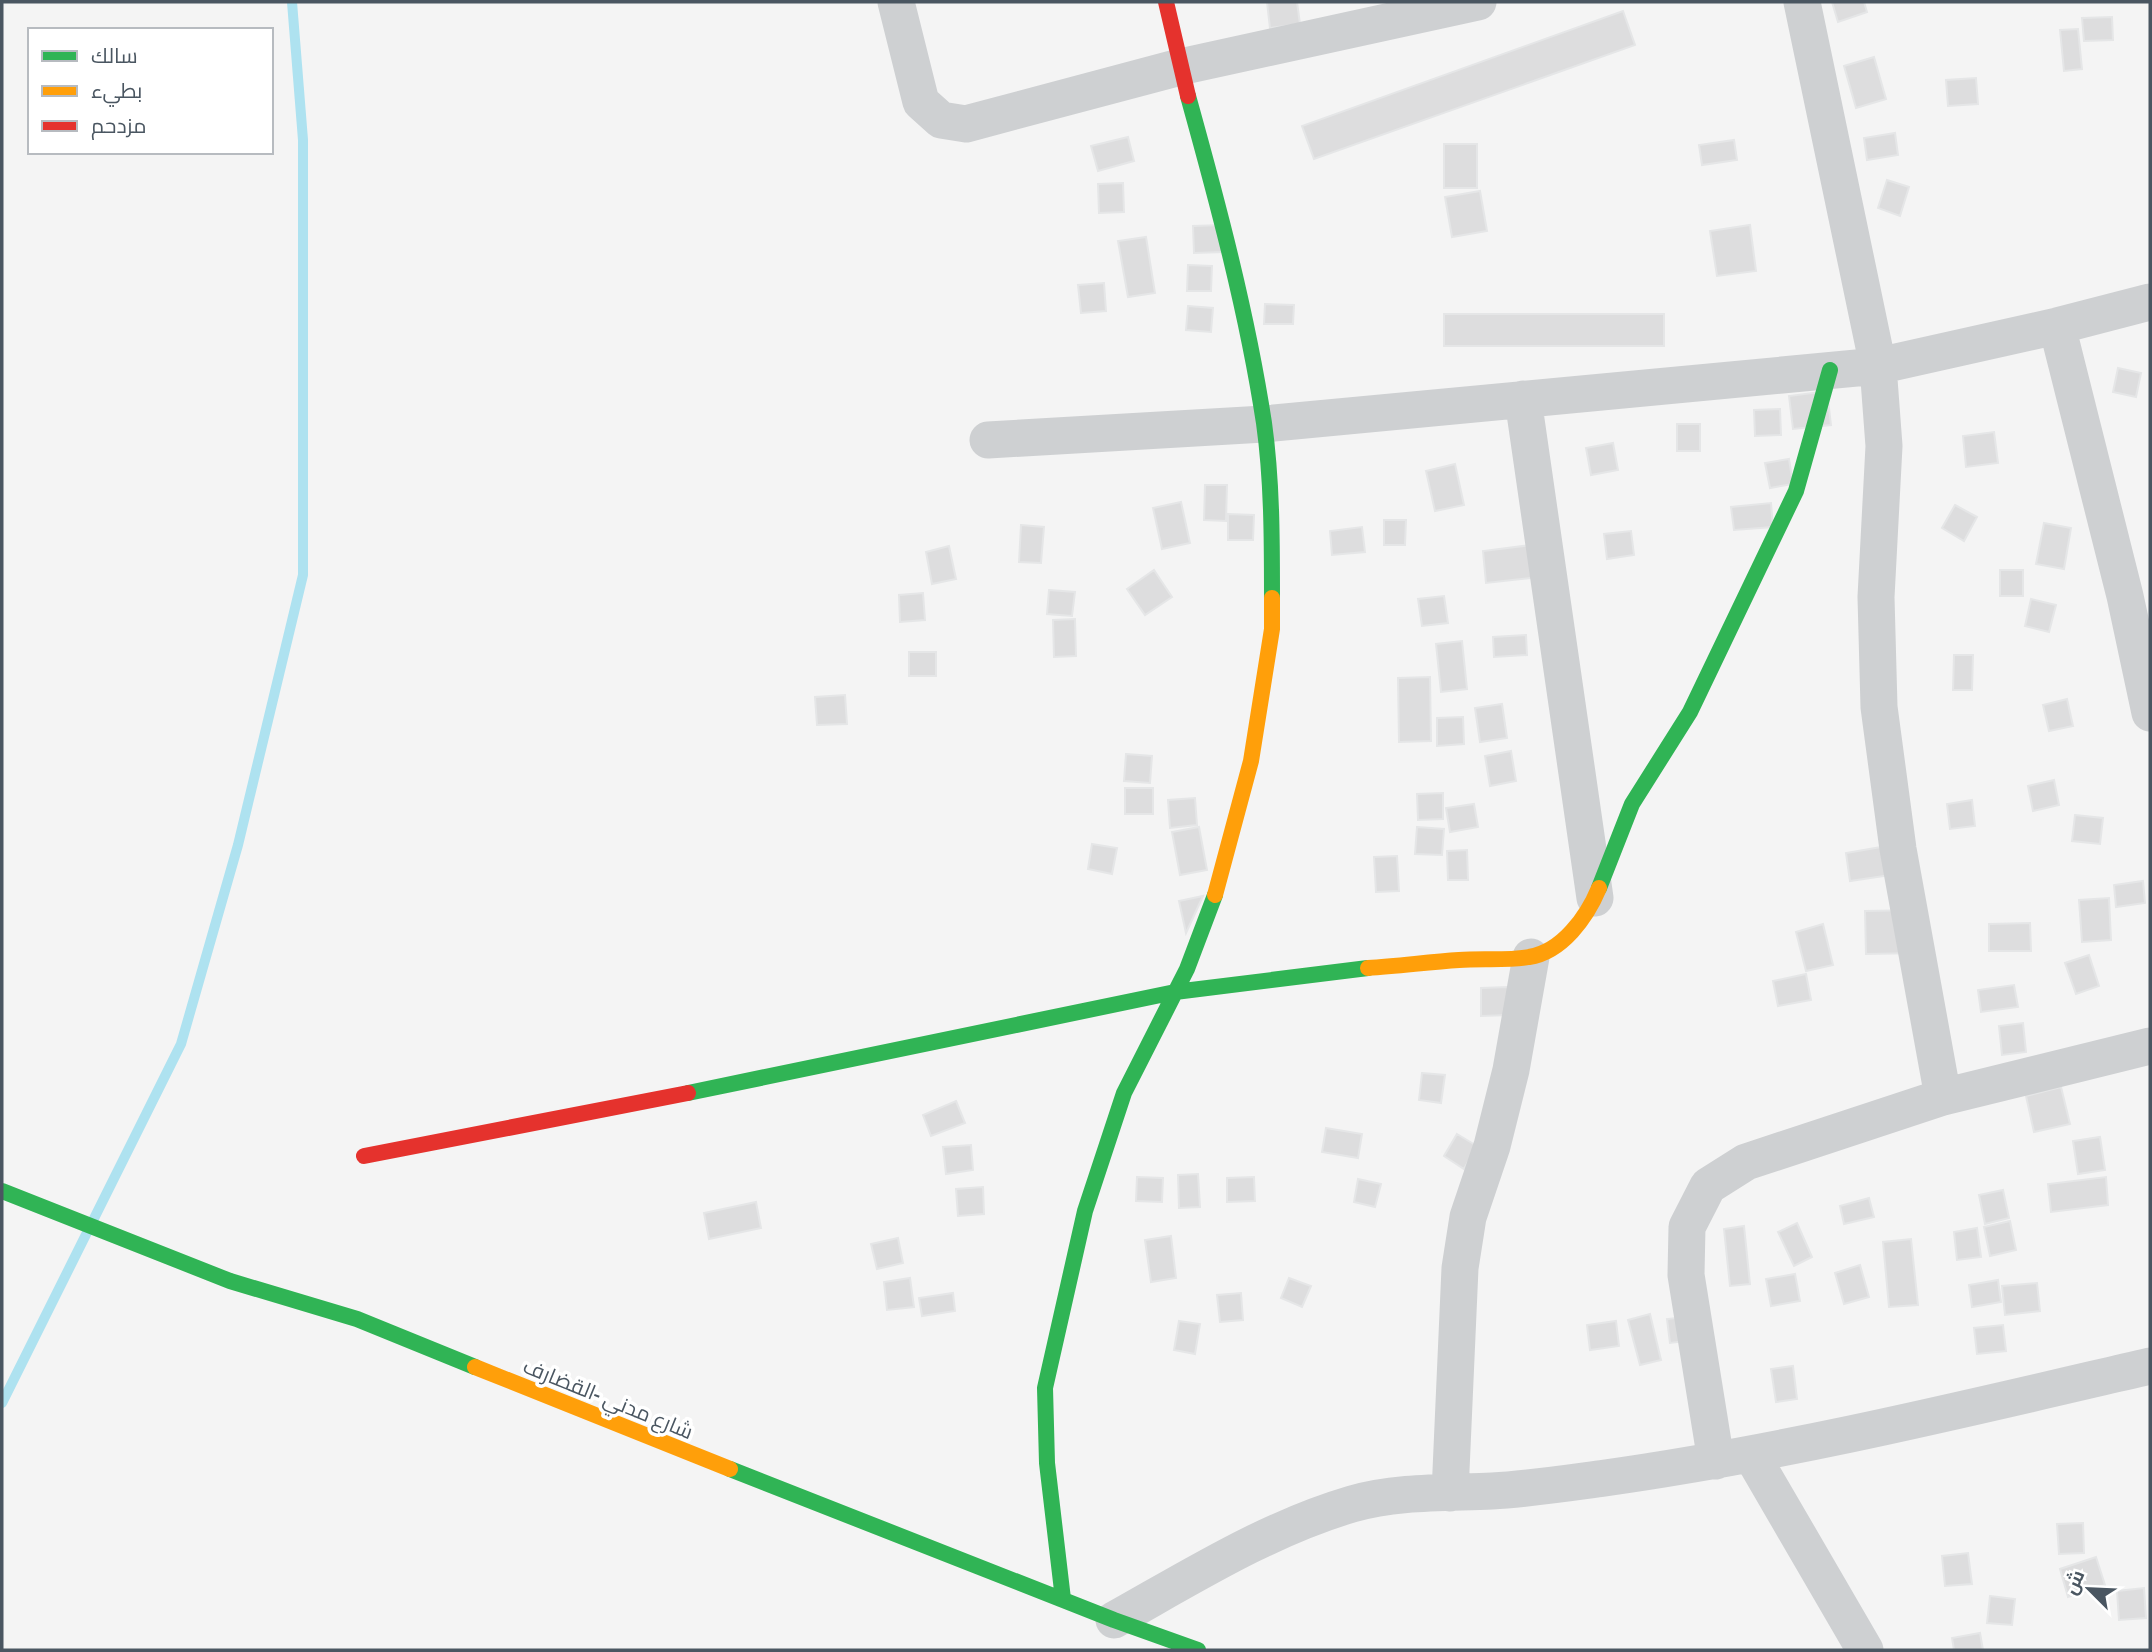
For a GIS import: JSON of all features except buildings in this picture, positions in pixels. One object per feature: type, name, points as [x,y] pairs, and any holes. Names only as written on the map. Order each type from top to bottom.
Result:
[{"type":"main road","points":[[1063,1599],[1047,1463],[1045,1388],[1085,1211],[1124,1093],[1187,969],[1219,886],[1251,761],[1272,629],[1272,534],[1264,424],[1228,241],[1180,66],[1166,2]]},
{"type":"main road","points":[[363,1156],[788,1074],[1174,992],[1342,971],[1459,960],[1531,957],[1557,946],[1572,932],[1595,898],[1632,804],[1690,712],[1796,491],[1830,370]]},
{"type":"main road","name":"شارع مدني -القضارف","points":[[2,1191],[230,1282],[357,1319],[552,1399],[1198,1650]]},
{"type":"street","points":[[896,2],[921,102],[940,120],[966,124],[1180,66],[1478,2]]},
{"type":"street","points":[[1802,2],[1878,366],[1884,446],[1876,597],[1879,707],[1898,849],[1943,1097]]},
{"type":"street","points":[[988,440],[1264,424],[1878,366],[2150,302]]},
{"type":"street","points":[[2057,326],[2138,594],[2150,713]]},
{"type":"street","points":[[1523,399],[1595,898]]},
{"type":"street","points":[[1450,1493],[1460,1268],[1468,1217],[1492,1146],[1511,1070],[1531,957]]},
{"type":"street","points":[[1716,1461],[1686,1275],[1687,1227],[1708,1186],[1746,1162],[1943,1097],[2150,1046]]},
{"type":"street","points":[[1115,1620],[1224,1558],[1283,1529],[1354,1503],[1408,1495],[1497,1491],[1716,1461],[1863,1432],[2150,1366]]},
{"type":"street","points":[[1751,1454],[1865,1650]]},
{"type":"waterway","points":[[2,1403],[181,1044],[238,845],[303,575],[303,140],[292,2]]},
{"type":"traffic: fast","points":[[1188,96],[1231,258],[1264,423],[1269,466],[1272,598]]},
{"type":"traffic: fast","points":[[1599,888],[1632,804],[1690,712],[1796,491],[1830,370]]},
{"type":"traffic: fast","points":[[1063,1599],[1047,1463],[1045,1388],[1085,1211],[1124,1093],[1187,969],[1215,895]]},
{"type":"traffic: fast","points":[[688,1093],[1175,992],[1368,968]]},
{"type":"traffic: fast","points":[[2,1191],[230,1281],[357,1319],[475,1367]]},
{"type":"traffic: fast","points":[[730,1469],[1114,1620],[1198,1650]]},
{"type":"traffic: slow","points":[[1215,895],[1251,761],[1272,629],[1272,598]]},
{"type":"traffic: slow","points":[[1368,968],[1521,958],[1541,954],[1572,932],[1588,910],[1599,888]]},
{"type":"traffic: slow","points":[[475,1367],[730,1469]]},
{"type":"traffic: jam","points":[[1166,2],[1188,96]]},
{"type":"traffic: jam","points":[[364,1156],[688,1093]]}]
